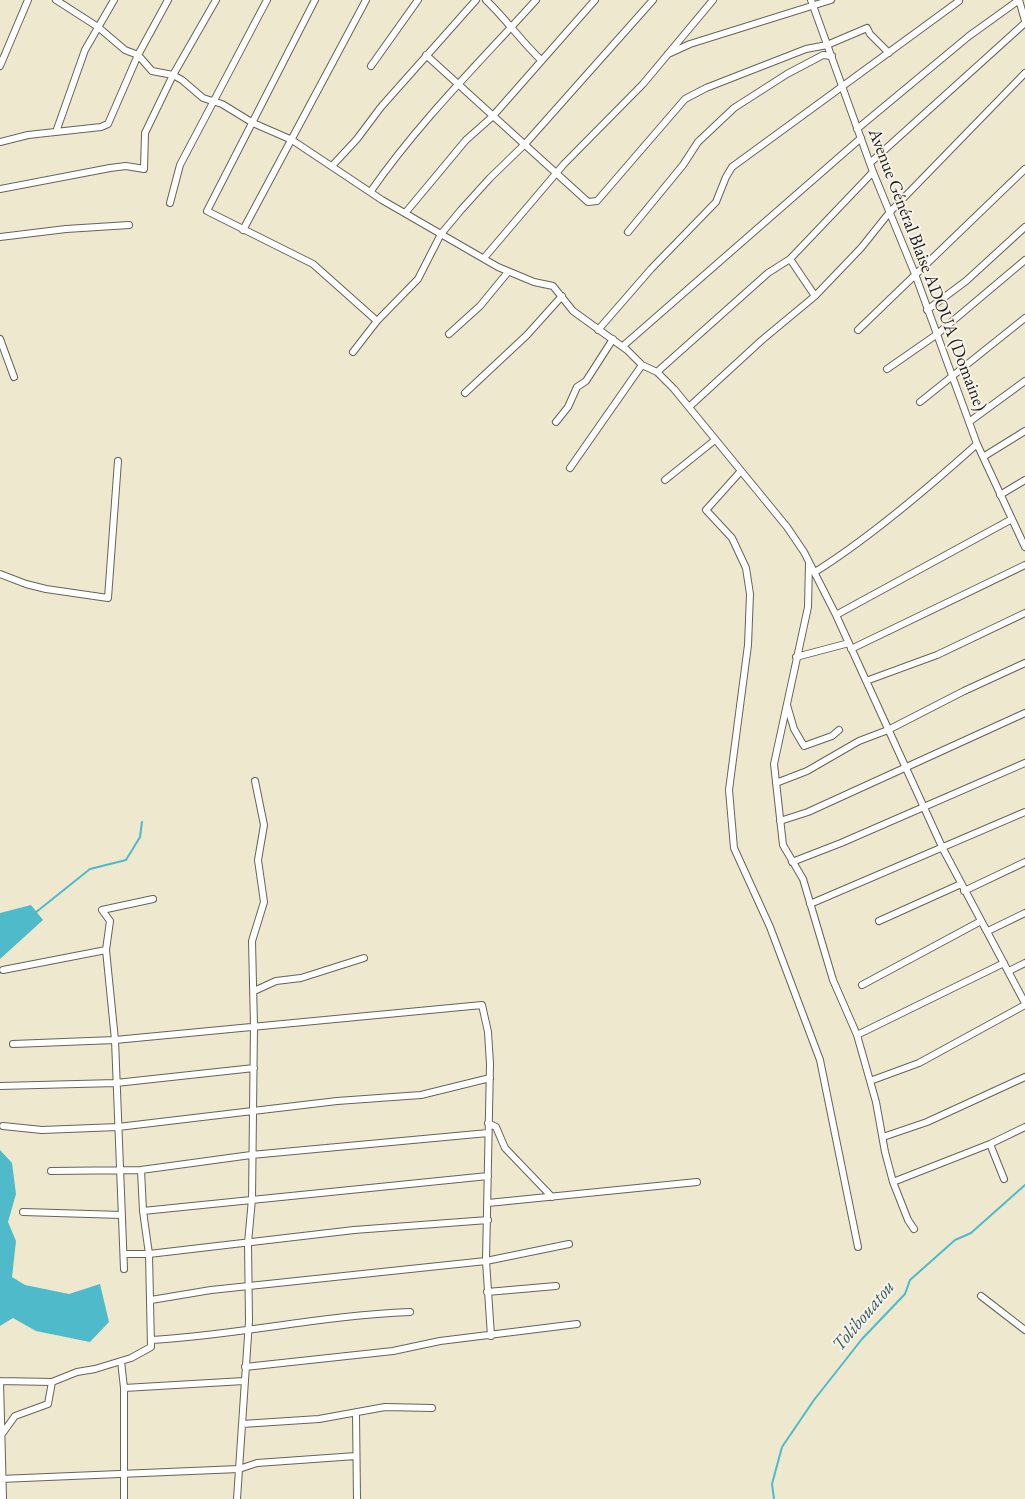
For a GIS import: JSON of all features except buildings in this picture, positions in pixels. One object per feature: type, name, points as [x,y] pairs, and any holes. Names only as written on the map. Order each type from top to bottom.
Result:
[{"type":"street","points":[[0,66],[28,0]]},
{"type":"street","points":[[56,0],[98,27],[125,50],[138,55],[152,70],[173,75],[182,80],[203,98],[231,109],[253,123],[292,140],[371,192],[508,272],[553,286],[573,311],[623,346],[642,365],[657,372],[689,407],[740,472],[787,527],[815,572],[943,849],[1025,1004],[920,1063],[870,1081]]},
{"type":"street","points":[[56,132],[78,67],[114,0]]},
{"type":"street","points":[[0,142],[28,135],[101,127],[108,124],[138,55],[168,0]]},
{"type":"street","points":[[0,190],[110,168],[126,166],[144,169],[145,133],[173,75],[216,0]]},
{"type":"street","points":[[170,203],[180,165],[267,0]]},
{"type":"street","points":[[315,0],[253,123],[206,209],[208,213],[313,264],[377,321]]},
{"type":"street","points":[[242,230],[366,0]]},
{"type":"street","points":[[371,66],[418,0]]},
{"type":"street","points":[[332,166],[426,55],[476,0]]},
{"type":"street","points":[[486,0],[511,27],[520,40],[541,60]]},
{"type":"street","points":[[371,192],[395,156],[536,0]]},
{"type":"street","points":[[406,212],[466,140],[492,116],[595,0]]},
{"type":"street","points":[[353,352],[377,321],[418,279],[442,234],[490,178],[525,144],[653,0]]},
{"type":"street","points":[[484,258],[557,173],[643,84],[713,0]]},
{"type":"street","points":[[665,56],[690,44],[813,3],[831,0]]},
{"type":"street","points":[[857,129],[969,36],[1019,0],[1025,22],[870,163]]},
{"type":"street","points":[[598,330],[651,269],[685,237],[716,202],[732,167],[784,127],[842,88],[959,1]]},
{"type":"street","name":"Avenue Général Blaise ADOUA (Domaine)","points":[[813,3],[857,129],[915,274],[977,444],[1000,495],[1022,534],[1025,547]]},
{"type":"street","points":[[426,55],[588,202],[597,201],[685,99],[706,88],[806,48],[827,45],[867,28],[870,34],[889,53]]},
{"type":"street","points":[[628,232],[683,165],[698,142],[734,108],[823,55],[832,56]]},
{"type":"street","points":[[689,407],[815,296],[861,248],[889,213],[1025,73]]},
{"type":"street","points":[[623,346],[861,138]]},
{"type":"street","points":[[858,330],[1025,169]]},
{"type":"street","points":[[657,372],[768,273],[790,259],[873,172]]},
{"type":"street","points":[[0,236],[18,233],[45,233],[66,228],[129,225]]},
{"type":"street","points":[[927,310],[966,281],[1025,226]]},
{"type":"street","points":[[790,259],[815,296]]},
{"type":"street","points":[[887,369],[936,335],[1025,260]]},
{"type":"street","points":[[449,334],[480,306],[508,272]]},
{"type":"street","points":[[465,393],[527,335],[562,296]]},
{"type":"street","points":[[920,402],[1025,318]]},
{"type":"street","points":[[0,339],[14,377]]},
{"type":"street","points":[[556,422],[568,407],[577,387],[586,381],[613,339]]},
{"type":"street","points":[[570,468],[642,365]]},
{"type":"street","points":[[969,422],[1025,381]]},
{"type":"street","points":[[983,457],[1025,431]]},
{"type":"street","points":[[665,480],[715,440]]},
{"type":"street","points":[[815,572],[844,554],[940,477],[977,444]]},
{"type":"street","points":[[0,574],[46,589],[108,598],[118,460]]},
{"type":"street","points":[[740,472],[706,510],[732,538],[746,568],[750,594],[748,645],[729,790],[732,837],[736,856],[770,927],[820,1060],[835,1124],[858,1247]]},
{"type":"street","points":[[1000,495],[1025,480]]},
{"type":"street","points":[[836,615],[1012,519]]},
{"type":"street","points":[[809,561],[808,606],[775,757],[783,845],[802,879],[833,980],[857,1035],[870,1081],[893,1182],[908,1220],[914,1229]]},
{"type":"street","points":[[796,657],[850,646],[1025,564]]},
{"type":"street","points":[[866,681],[937,655],[1025,613]]},
{"type":"street","points":[[776,783],[807,771],[859,741],[888,730],[964,691],[1025,664]]},
{"type":"street","points":[[786,704],[794,729],[804,746],[832,736],[839,730]]},
{"type":"street","points":[[780,821],[808,812],[1025,713]]},
{"type":"street","points":[[792,862],[1025,763]]},
{"type":"street","points":[[238,1499],[248,1328],[248,1243],[252,1200],[254,990],[252,941],[264,902],[258,860],[264,825],[255,781]]},
{"type":"street","points":[[810,904],[943,849],[1025,812]]},
{"type":"street","points":[[964,891],[1025,862]]},
{"type":"street","points":[[879,921],[961,884]]},
{"type":"street","points":[[124,1270],[122,1172],[118,1127],[115,1040],[106,950],[110,921],[102,910],[153,899]]},
{"type":"street","points":[[988,931],[1025,913]]},
{"type":"street","points":[[862,985],[981,921]]},
{"type":"street","points":[[2,970],[106,950]]},
{"type":"street","points":[[254,990],[276,981],[301,978],[364,958]]},
{"type":"street","points":[[857,1035],[1004,963]]},
{"type":"street","points":[[1009,971],[1025,963]]},
{"type":"street","points":[[13,1044],[115,1040],[479,1004],[484,1007],[488,1032],[490,1078],[486,1261],[491,1336]]},
{"type":"street","points":[[0,1086],[116,1083],[254,1068]]},
{"type":"street","points":[[883,1137],[934,1119],[1025,1077]]},
{"type":"street","points":[[4,1126],[42,1130],[118,1127],[337,1101],[421,1095],[490,1078]]},
{"type":"street","points":[[488,1123],[496,1128],[506,1148],[552,1196]]},
{"type":"street","points":[[893,1182],[990,1144],[1025,1127]]},
{"type":"street","points":[[51,1171],[122,1172],[251,1155],[488,1133]]},
{"type":"street","points":[[990,1144],[1004,1179]]},
{"type":"street","points":[[3,1499],[0,1381],[52,1382],[77,1372],[121,1361],[151,1347],[150,1254],[143,1211],[141,1170]]},
{"type":"street","points":[[143,1211],[488,1176]]},
{"type":"street","points":[[488,1203],[697,1182]]},
{"type":"street","points":[[23,1212],[122,1214]]},
{"type":"street","points":[[124,1254],[150,1254],[354,1230],[488,1220]]},
{"type":"street","points":[[151,1300],[248,1286],[486,1261],[569,1244]]},
{"type":"street","points":[[487,1292],[556,1286]]},
{"type":"street","points":[[981,1296],[1025,1330]]},
{"type":"street","points":[[152,1340],[198,1338],[248,1328],[373,1313],[410,1312]]},
{"type":"street","points":[[245,1367],[384,1353],[411,1349],[427,1343],[577,1324]]},
{"type":"street","points":[[121,1361],[124,1388],[124,1499]]},
{"type":"street","points":[[124,1388],[244,1381]]},
{"type":"street","points":[[1,1434],[15,1416],[48,1404],[52,1382]]},
{"type":"street","points":[[242,1424],[319,1419],[385,1407],[432,1408]]},
{"type":"street","points":[[356,1413],[357,1499]]},
{"type":"street","points":[[1,1479],[239,1469],[257,1463],[356,1456]]},
{"type":"water","points":[[31,905],[43,920],[0,959],[0,913]]},
{"type":"water","points":[[0,1150],[12,1163],[16,1194],[8,1222],[16,1241],[12,1277],[25,1285],[69,1294],[100,1284],[109,1322],[90,1342],[36,1331],[13,1318],[0,1326]]},
{"type":"waterway","points":[[35,913],[90,869],[126,860],[140,837],[142,822]]},
{"type":"waterway","name":"Tolibouatou","points":[[774,1499],[772,1484],[782,1447],[814,1400],[862,1339],[905,1294],[910,1280],[955,1240],[971,1233],[1025,1185]]}]
